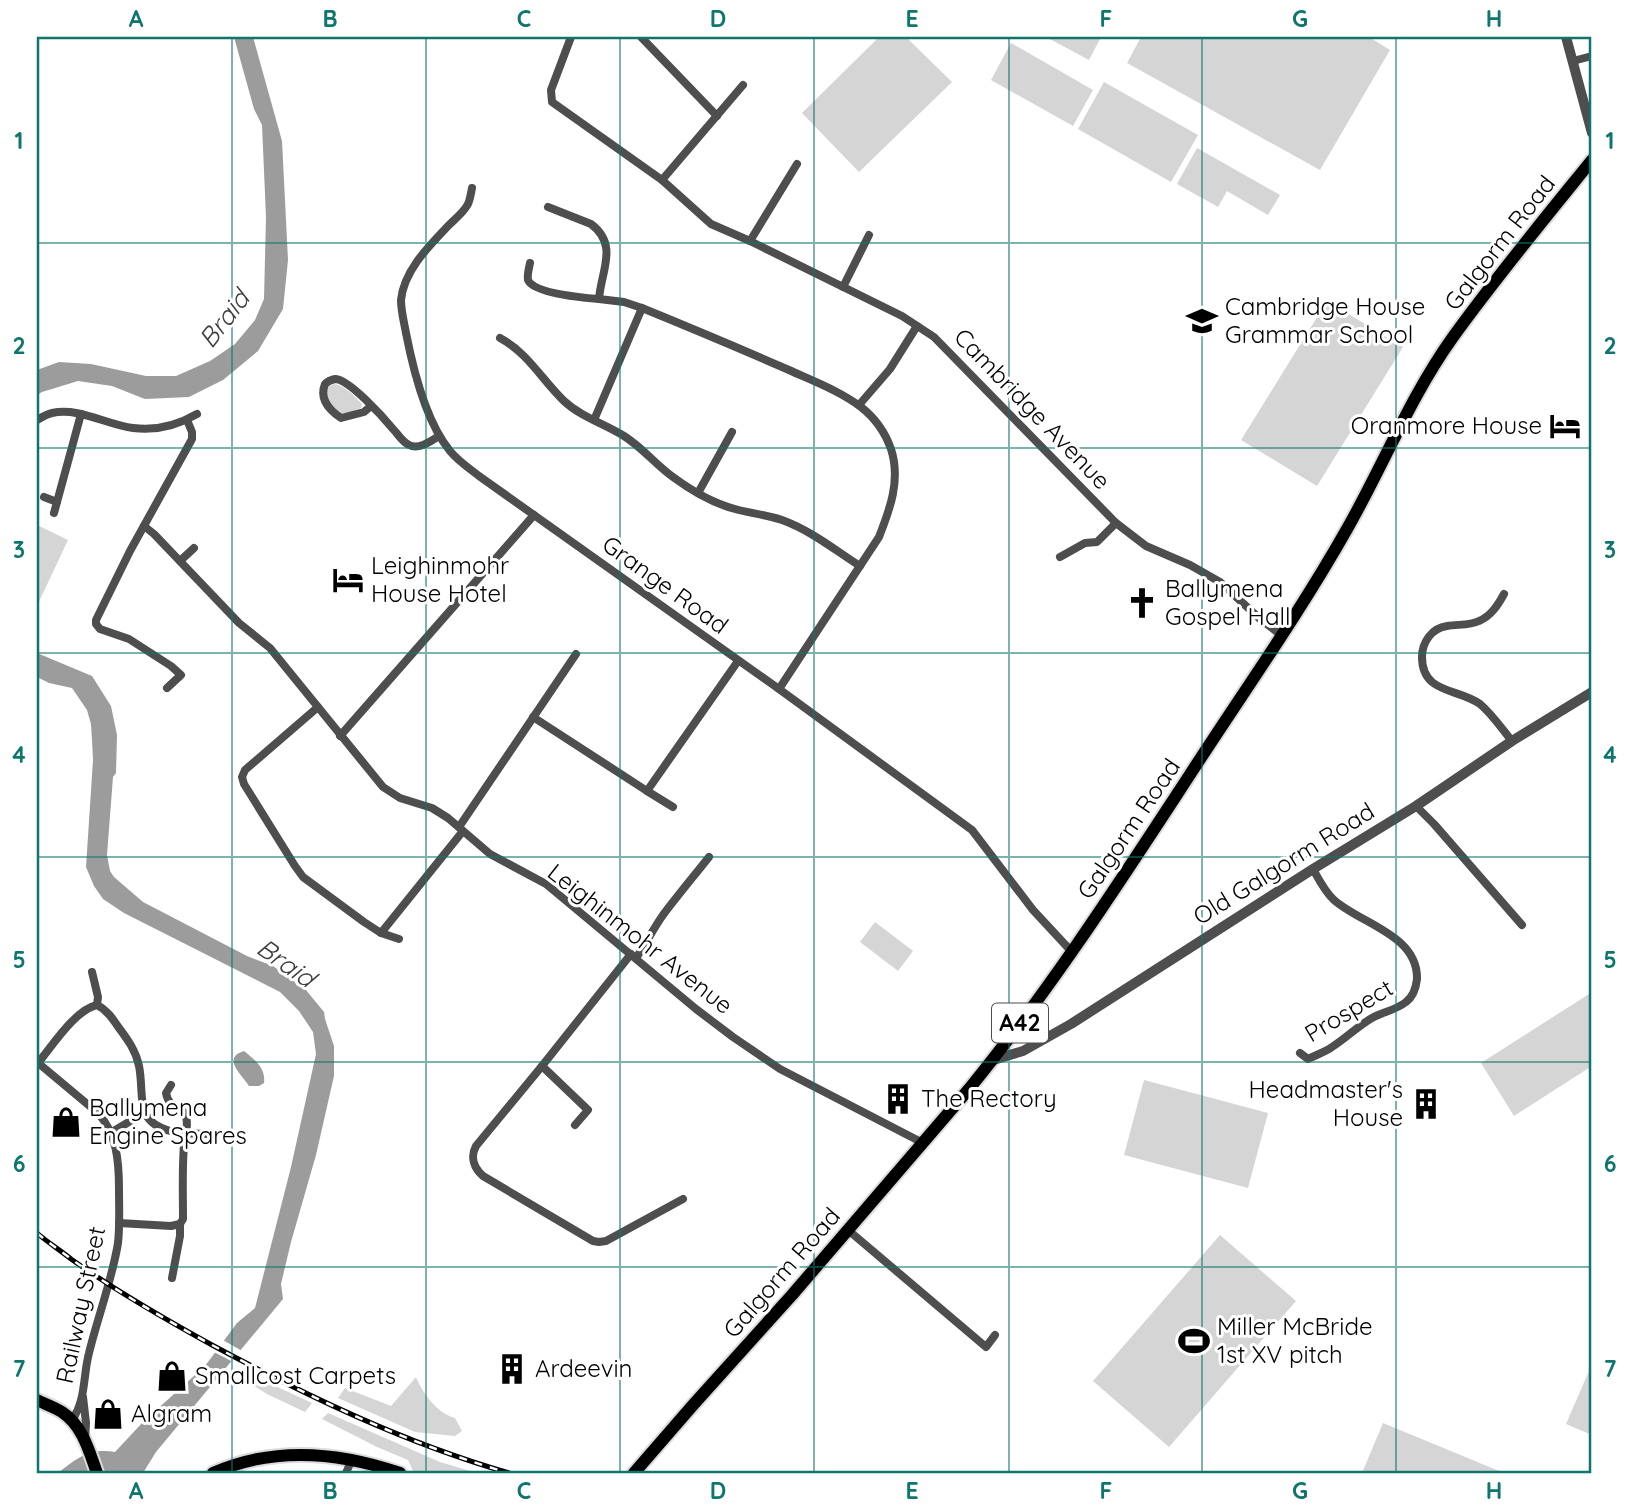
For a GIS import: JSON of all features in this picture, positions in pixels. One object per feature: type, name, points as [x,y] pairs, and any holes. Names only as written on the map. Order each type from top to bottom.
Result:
[{"type":"main road","name":"Galgorm Road","points":[[634,1473],[792,1295],[993,1060],[1072,952],[1281,635],[1347,529],[1395,435],[1452,338],[1592,160]]},
{"type":"main road","points":[[37,1400],[72,1420],[87,1446],[97,1473]]},
{"type":"main road","points":[[213,1473],[236,1464],[271,1456],[315,1454],[352,1460],[400,1473]]},
{"type":"street","name":"Cambridge Avenue","points":[[571,37],[551,90],[552,102],[662,180],[711,224],[902,316],[934,337],[1116,523],[1146,546],[1190,565],[1220,582],[1281,635]]},
{"type":"street","points":[[641,37],[717,116]]},
{"type":"street","points":[[1566,37],[1592,133]]},
{"type":"street","points":[[1573,61],[1592,57]]},
{"type":"street","points":[[662,180],[743,86]]},
{"type":"street","points":[[750,241],[797,164]]},
{"type":"street","name":"Grange Road","points":[[472,188],[468,204],[430,243],[419,258],[402,292],[401,305],[411,357],[428,411],[439,436],[449,450],[459,461],[972,830],[1033,910],[1072,952]]},
{"type":"street","points":[[548,207],[591,224],[601,236],[608,256],[599,299]]},
{"type":"street","points":[[843,287],[869,235]]},
{"type":"street","points":[[530,263],[528,280],[532,285],[551,292],[624,302],[642,308],[843,396],[859,405],[883,432],[894,460],[895,476],[894,494],[879,537],[779,689]]},
{"type":"street","points":[[594,420],[642,308]]},
{"type":"street","points":[[859,405],[890,369],[917,327]]},
{"type":"street","points":[[500,338],[519,350],[565,402],[639,447],[671,476],[715,502],[783,520],[860,566]]},
{"type":"street","points":[[372,406],[364,412],[341,418],[327,406],[322,390],[329,381],[341,381],[372,406],[409,445],[423,445],[439,436]]},
{"type":"street","points":[[37,420],[51,413],[66,412],[133,428],[156,429],[187,420],[197,414]]},
{"type":"street","points":[[54,513],[81,414]]},
{"type":"street","points":[[167,688],[181,675],[172,666],[129,639],[100,629],[96,624],[98,614],[192,439],[187,420]]},
{"type":"street","points":[[698,493],[733,432]]},
{"type":"street","points":[[44,497],[57,502]]},
{"type":"street","points":[[340,736],[534,515]]},
{"type":"street","name":"Cambridge Avenue","points":[[1060,556],[1085,543],[1097,542],[1116,523]]},
{"type":"street","name":"Leighinmohr Avenue","points":[[144,526],[239,623],[270,648],[383,787],[400,799],[432,808],[490,854],[546,884],[733,1037],[780,1069],[923,1143]]},
{"type":"street","points":[[180,561],[194,548]]},
{"type":"street","points":[[1504,594],[1493,611],[1481,620],[1446,626],[1434,632],[1424,643],[1422,661],[1423,669],[1433,684],[1478,703],[1512,741]]},
{"type":"street","points":[[381,933],[461,829],[576,654]]},
{"type":"street","points":[[647,791],[738,661]]},
{"type":"street","name":"Old Galgorm Road","points":[[993,1060],[1023,1051],[1071,1024],[1592,692]]},
{"type":"street","points":[[318,707],[245,770],[243,781],[303,877],[381,933],[399,939]]},
{"type":"street","points":[[533,717],[673,807]]},
{"type":"street","points":[[1416,806],[1522,925]]},
{"type":"street","points":[[684,1199],[606,1241],[593,1241],[478,1171],[472,1155],[475,1146],[652,936],[664,914],[709,857]]},
{"type":"street","name":"Prospect","points":[[1300,1053],[1308,1059],[1329,1049],[1371,1018],[1406,1002],[1415,990],[1417,982],[1415,965],[1404,946],[1335,901],[1313,869]]},
{"type":"street","points":[[92,972],[98,997],[97,1005]]},
{"type":"street","points":[[37,1062],[79,1013],[97,1005],[112,1018],[131,1044],[140,1074],[144,1113],[151,1122],[173,1132],[214,1134]]},
{"type":"street","name":"Railway Street","points":[[37,1062],[98,1113],[111,1132],[119,1168],[119,1223],[114,1263],[86,1366],[78,1412],[72,1420]]},
{"type":"street","points":[[542,1066],[588,1110],[575,1125]]},
{"type":"street","points":[[171,1086],[166,1093],[167,1100],[170,1105],[183,1111],[187,1120],[183,1219],[172,1278]]},
{"type":"street","points":[[111,1132],[144,1113]]},
{"type":"street","points":[[119,1223],[171,1226],[180,1224]]},
{"type":"street","points":[[848,1230],[986,1347],[995,1335]]},
{"type":"street","points":[[82,1394],[87,1446]]},
{"type":"street","points":[[346,1473],[352,1460]]},
{"type":"shaded area","points":[[234,37],[253,37],[282,141],[288,260],[283,309],[258,351],[223,380],[189,397],[145,399],[112,386],[78,381],[37,395],[37,370],[59,362],[91,364],[146,376],[176,376],[210,361],[235,344],[255,320],[264,299],[266,217],[262,125],[254,109]]},
{"type":"shaded area","points":[[879,37],[906,37],[952,82],[859,172],[802,113]]},
{"type":"shaded area","points":[[1046,37],[1101,37],[1089,60]]},
{"type":"shaded area","points":[[1141,37],[1369,37],[1390,50],[1320,170],[1127,63]]},
{"type":"shaded area","points":[[1011,43],[1093,90],[1073,126],[991,80]]},
{"type":"shaded area","points":[[1104,82],[1198,135],[1171,182],[1078,129]]},
{"type":"shaded area","points":[[1197,148],[1280,195],[1268,215],[1227,191],[1218,207],[1177,184]]},
{"type":"shaded area","points":[[1327,301],[1403,347],[1317,486],[1241,440]]},
{"type":"shaded area","points":[[334,384],[349,391],[362,404],[361,408],[339,413],[327,395],[328,387]]},
{"type":"shaded area","points":[[37,525],[68,540],[37,606]]},
{"type":"shaded area","points":[[37,653],[92,676],[111,706],[117,735],[116,773],[113,777],[107,855],[114,877],[143,902],[247,956],[273,966],[306,990],[324,1012],[334,1046],[334,1076],[281,1284],[283,1299],[156,1452],[143,1473],[58,1473],[90,1453],[115,1452],[143,1422],[205,1366],[237,1323],[255,1308],[316,1054],[313,1032],[299,1011],[280,992],[124,913],[103,899],[86,867],[93,760],[91,724],[87,710],[72,688],[49,683],[37,677]]},
{"type":"shaded area","points":[[875,922],[913,951],[898,971],[860,942]]},
{"type":"shaded area","points":[[1589,994],[1592,999],[1592,1066],[1514,1116],[1481,1063]]},
{"type":"shaded area","points":[[244,1051],[261,1069],[264,1083],[259,1086],[249,1086],[235,1067],[234,1058]]},
{"type":"shaded area","points":[[1144,1080],[1268,1113],[1248,1188],[1124,1155]]},
{"type":"shaded area","name":"Miller McBride 1st XV pitch","points":[[1220,1235],[1296,1301],[1169,1447],[1093,1381]]},
{"type":"shaded area","points":[[1592,1364],[1592,1435],[1566,1424]]},
{"type":"shaded area","points":[[416,1377],[431,1402],[448,1416],[455,1418],[462,1431],[455,1436],[415,1432],[338,1398],[345,1388],[391,1406]]},
{"type":"shaded area","points":[[258,1378],[312,1403],[305,1412],[249,1383]]},
{"type":"shaded area","points":[[328,1413],[440,1462],[477,1473],[413,1471],[408,1460],[322,1419]]},
{"type":"shaded area","points":[[1383,1423],[1504,1473],[1362,1473]]},
{"type":"pier","points":[[221,1339],[244,1352],[235,1363],[212,1351]]},
{"type":"railway","points":[[37,1233],[88,1271],[140,1304],[284,1382],[394,1433],[509,1473]]},
{"type":"place","name":"Cambridge House Grammar School","points":[[1202,321]]},
{"type":"place","name":"Oranmore House","points":[[1565,426]]},
{"type":"place","name":"Leighinmohr House Hotel","points":[[348,580]]},
{"type":"place","name":"Ballymena Gospel Hall","points":[[1142,603]]},
{"type":"place","name":"The Rectory","points":[[898,1099]]},
{"type":"place","name":"Headmaster's House","points":[[1426,1104]]},
{"type":"place","name":"Ballymena Engine Spares","points":[[66,1122]]},
{"type":"place","name":"Miller McBride 1st XV pitch","points":[[1194,1341]]},
{"type":"place","name":"Ardeevin","points":[[512,1369]]},
{"type":"place","name":"Smallcost Carpets","points":[[172,1376]]},
{"type":"place","name":"Algram","points":[[108,1414]]},
{"type":"water label","name":"Braid","points":[[224,319]]},
{"type":"water label","name":"Braid","points":[[286,963]]}]
